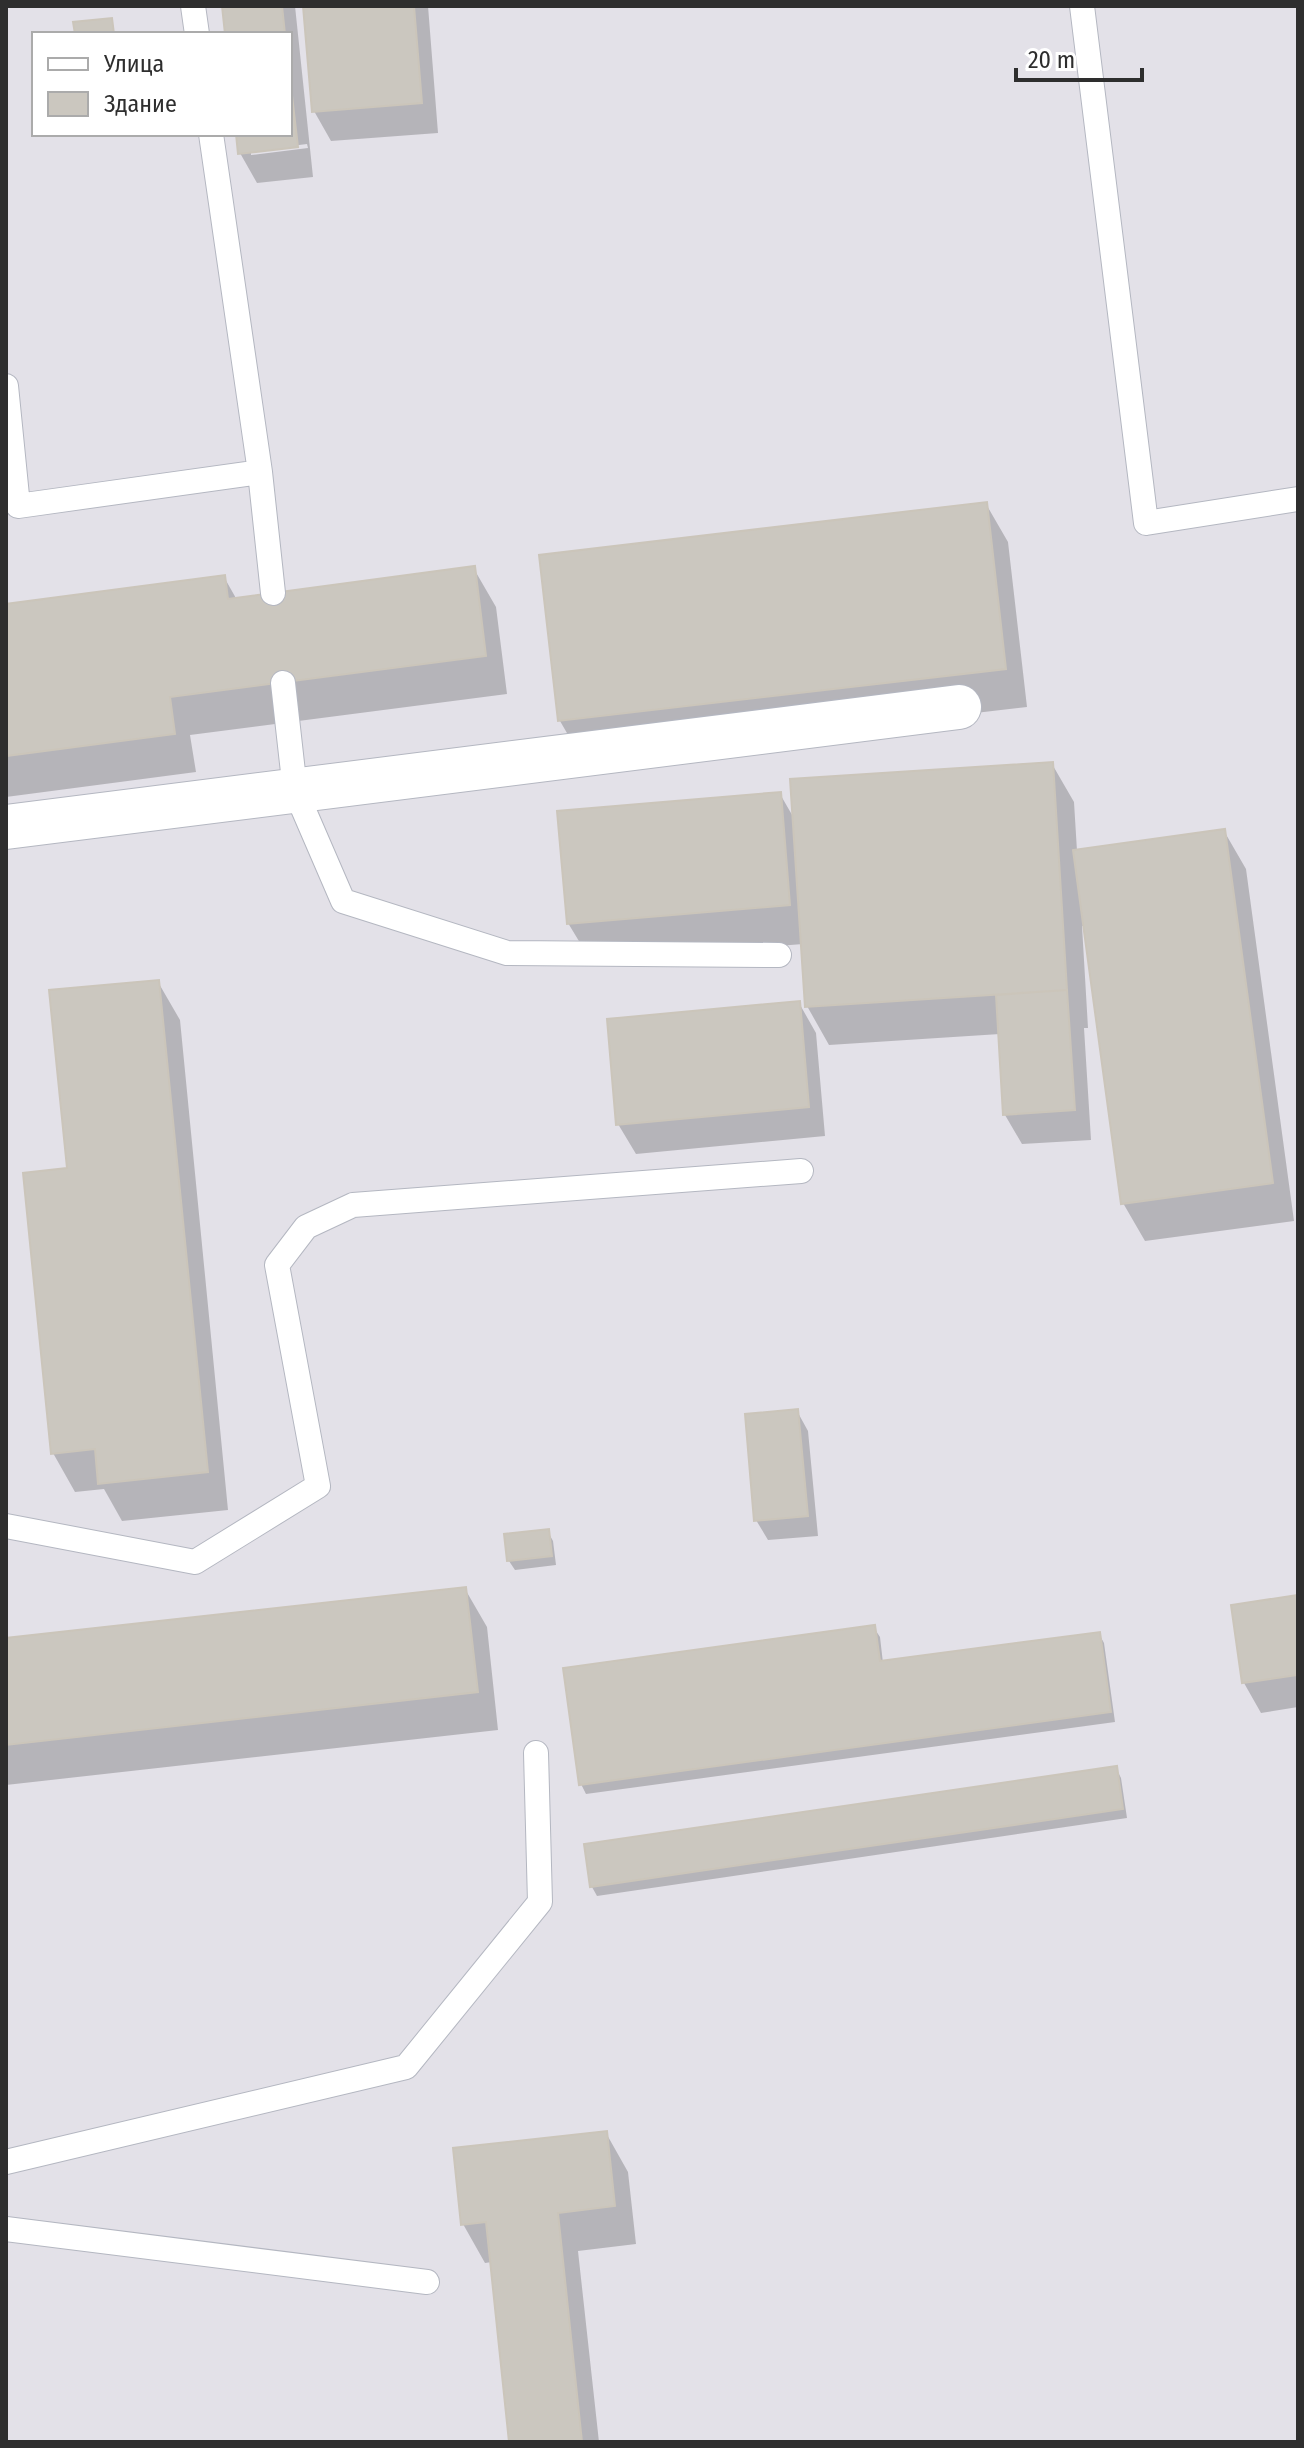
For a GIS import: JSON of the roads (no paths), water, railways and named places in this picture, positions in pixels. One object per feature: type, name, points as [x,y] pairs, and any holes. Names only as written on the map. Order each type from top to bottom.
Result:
[{"type":"street","points":[[6,827],[959,707]]},
{"type":"lane","points":[[193,6],[197,32]]},
{"type":"lane","points":[[1082,6],[1146,523],[1298,499]]},
{"type":"lane","points":[[211,136],[260,472],[273,593]]},
{"type":"lane","points":[[6,386],[12,506],[260,472]]},
{"type":"lane","points":[[283,683],[295,790],[343,901],[507,953],[779,955]]},
{"type":"lane","points":[[6,1526],[195,1562],[318,1486],[277,1265],[306,1227],[353,1205],[801,1171]]},
{"type":"lane","points":[[6,2162],[406,2067],[540,1902],[536,1753]]},
{"type":"lane","points":[[6,2229],[427,2282]]}]
